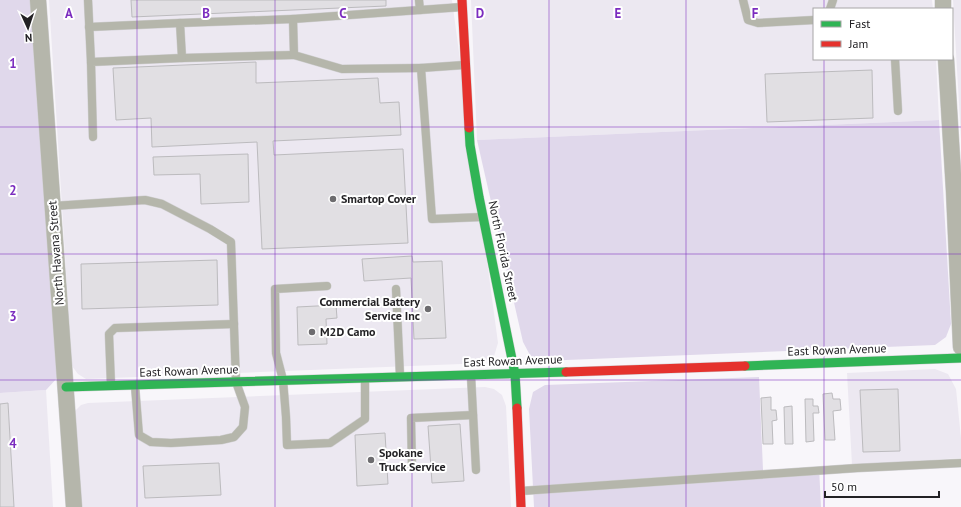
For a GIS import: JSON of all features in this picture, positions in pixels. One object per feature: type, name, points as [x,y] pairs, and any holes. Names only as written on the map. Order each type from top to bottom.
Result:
[{"type":"street","name":"North Havana Street","points":[[38,0],[74,507]]},
{"type":"street","name":"North Florida Street","points":[[462,4],[470,145],[515,374],[521,507]]},
{"type":"street","points":[[946,60],[958,190],[961,347]]},
{"type":"street","name":"East Rowan Avenue","points":[[66,387],[515,374],[961,358]]},
{"type":"lane","points":[[88,0],[94,137]]},
{"type":"lane","points":[[420,0],[420,10]]},
{"type":"lane","points":[[743,0],[748,20],[758,23],[813,20]]},
{"type":"lane","points":[[89,27],[293,19],[420,10],[462,4]]},
{"type":"lane","points":[[293,19],[294,55]]},
{"type":"lane","points":[[180,23],[182,58]]},
{"type":"lane","points":[[91,62],[294,55],[342,69],[421,68],[465,65]]},
{"type":"lane","points":[[895,60],[898,111]]},
{"type":"lane","points":[[421,68],[432,219],[483,217]]},
{"type":"lane","points":[[53,206],[145,200],[162,204],[232,242],[236,382],[245,407],[243,426],[234,437],[221,440],[171,443],[152,442],[139,435],[135,385]]},
{"type":"lane","points":[[327,286],[275,289],[276,353],[283,380],[287,445],[330,443],[365,419],[365,378]]},
{"type":"lane","points":[[396,290],[400,377]]},
{"type":"lane","points":[[111,385],[109,334],[115,328],[234,324]]},
{"type":"lane","points":[[471,375],[476,470]]},
{"type":"lane","points":[[412,468],[410,418],[472,415]]},
{"type":"lane","points":[[520,491],[849,468],[961,464]]},
{"type":"shaded area","points":[[0,0],[34,0],[58,377],[46,390],[0,393]]},
{"type":"shaded area","points":[[49,0],[452,0],[498,343],[494,356],[481,363],[461,364],[86,379],[78,374],[72,366]]},
{"type":"shaded area","points":[[471,0],[932,0],[933,8],[813,8],[813,60],[936,60],[939,120],[477,140]]},
{"type":"shaded area","points":[[953,0],[961,0],[961,139]]},
{"type":"shaded area","points":[[939,120],[951,324],[946,337],[935,345],[542,361],[531,357],[523,342],[477,140]]},
{"type":"shaded area","points":[[935,369],[948,374],[956,389],[961,438],[961,458],[852,465],[847,373]]},
{"type":"shaded area","points":[[759,377],[763,470],[819,467],[821,507],[534,507],[529,409],[533,392],[545,385]]},
{"type":"shaded area","points":[[485,387],[494,389],[502,395],[506,406],[511,507],[79,507],[74,412],[81,405],[88,403]]},
{"type":"shaded area","points":[[46,390],[53,507],[0,507],[0,393]]},
{"type":"building","points":[[131,0],[386,0],[386,6],[132,17]]},
{"type":"building","name":"Smartop Cover","points":[[256,62],[256,83],[378,78],[380,103],[399,102],[401,135],[273,141],[274,155],[403,149],[408,243],[262,249],[257,142],[152,147],[151,118],[116,120],[113,68]]},
{"type":"building","points":[[872,70],[873,118],[767,122],[765,74]]},
{"type":"building","points":[[248,154],[249,202],[201,204],[200,174],[154,175],[153,157]]},
{"type":"building","name":"Commercial Battery Service Inc","points":[[412,256],[413,262],[442,261],[446,338],[414,339],[411,278],[364,281],[362,259]]},
{"type":"building","points":[[217,260],[218,305],[82,309],[81,264]]},
{"type":"building","name":"M2D Camo","points":[[336,305],[337,318],[326,319],[327,344],[298,345],[297,307]]},
{"type":"building","points":[[898,389],[900,451],[863,452],[860,390]]},
{"type":"building","points":[[832,393],[833,399],[840,399],[841,410],[833,411],[835,440],[825,440],[823,394]]},
{"type":"building","points":[[771,397],[771,410],[776,410],[777,420],[772,421],[773,444],[763,444],[761,398]]},
{"type":"building","points":[[805,399],[813,399],[813,406],[818,406],[819,413],[813,413],[814,441],[806,442]]},
{"type":"building","points":[[8,403],[14,507],[0,507],[0,404]]},
{"type":"building","points":[[792,406],[793,444],[785,444],[784,407]]},
{"type":"building","points":[[460,424],[464,481],[432,483],[428,426]]},
{"type":"building","name":"Spokane Truck Service","points":[[385,433],[388,484],[357,486],[355,435]]},
{"type":"building","points":[[219,463],[221,495],[145,498],[143,466]]},
{"type":"traffic: fast","points":[[469,128],[470,145],[479,197],[515,374],[517,408]]},
{"type":"traffic: fast","points":[[745,366],[961,358]]},
{"type":"traffic: fast","points":[[66,387],[566,372]]},
{"type":"traffic: jam","points":[[462,0],[469,128]]},
{"type":"traffic: jam","points":[[566,372],[745,366]]},
{"type":"traffic: jam","points":[[517,408],[521,507]]},
{"type":"place","name":"Smartop Cover","points":[[333,199]]},
{"type":"place","name":"Commercial Battery Service Inc","points":[[428,309]]},
{"type":"place","name":"M2D Camo","points":[[312,332]]},
{"type":"place","name":"Spokane Truck Service","points":[[371,460]]}]
